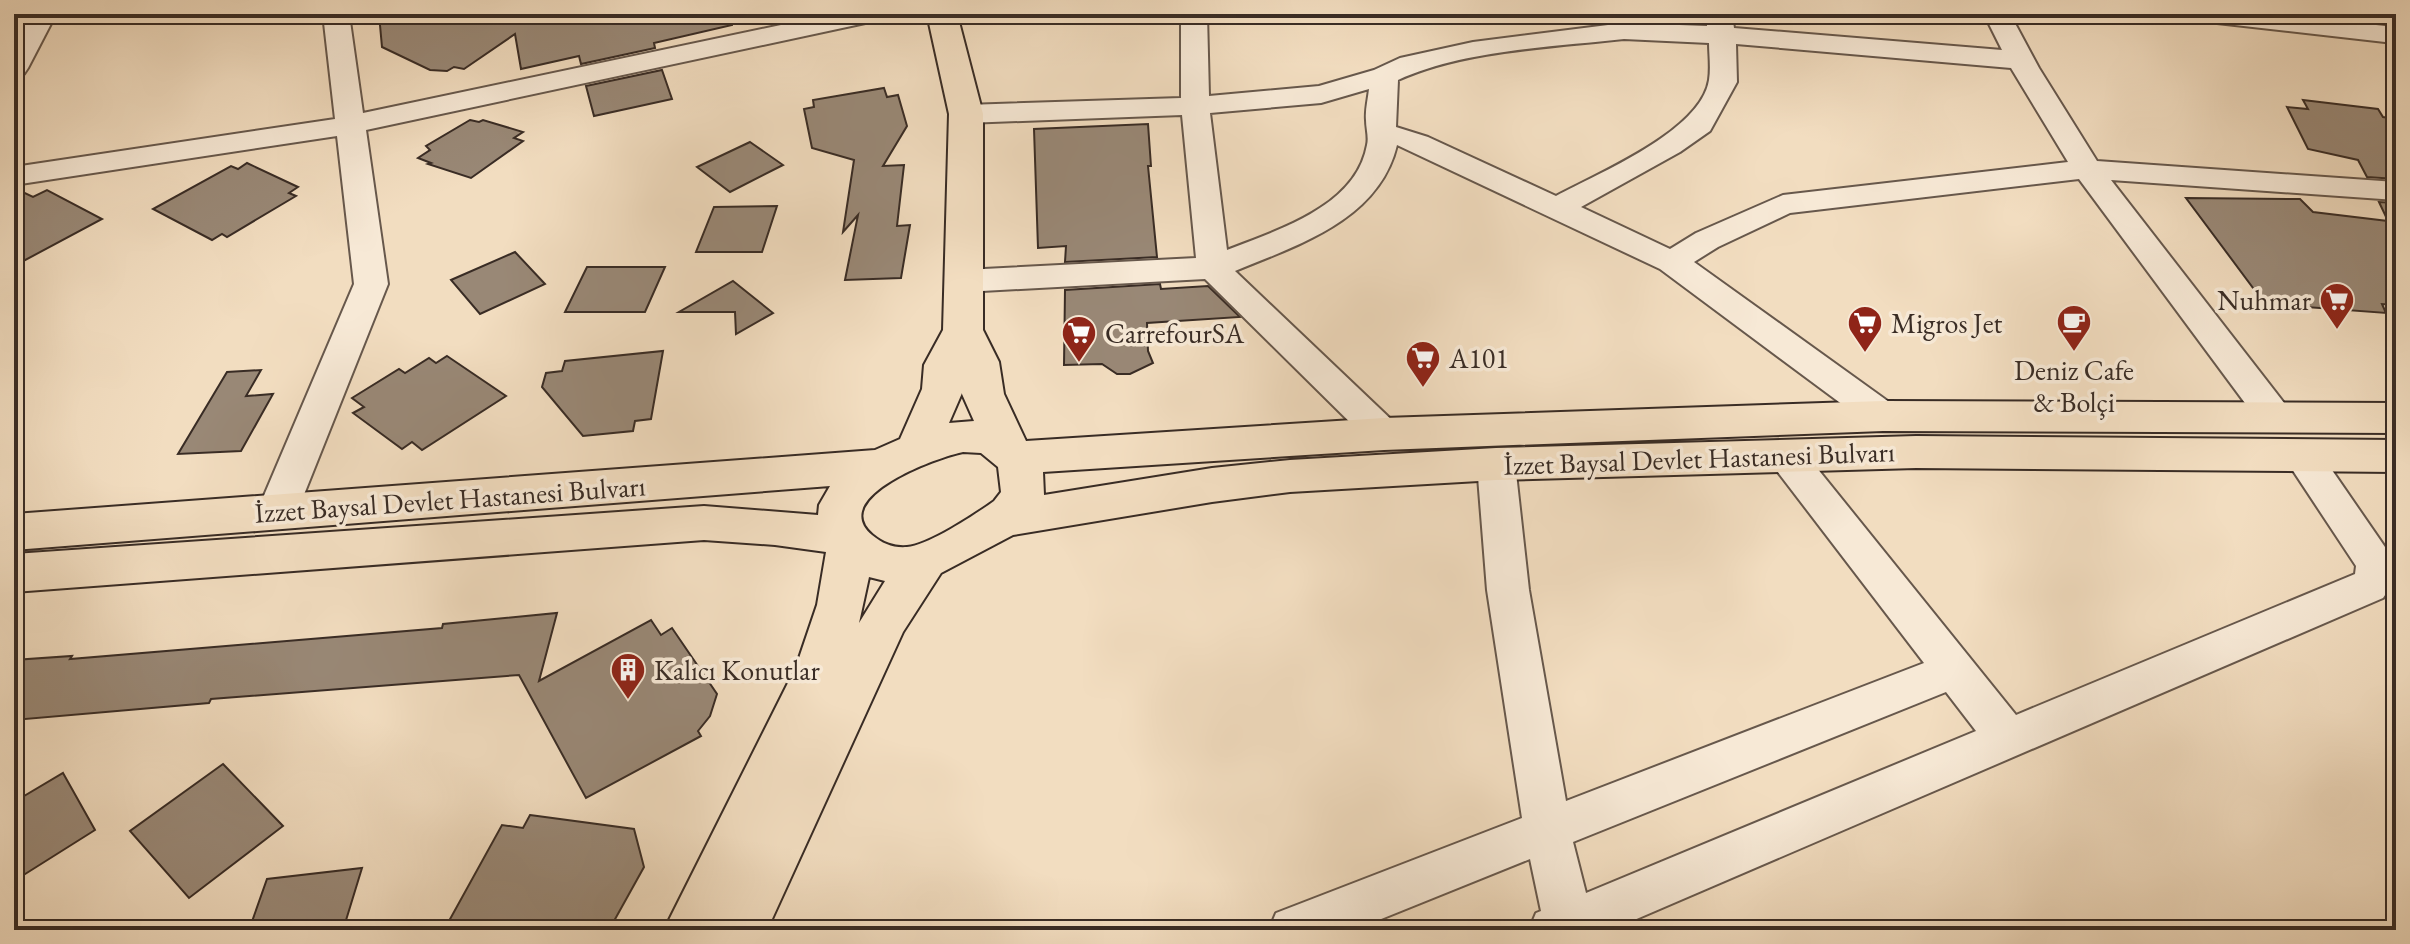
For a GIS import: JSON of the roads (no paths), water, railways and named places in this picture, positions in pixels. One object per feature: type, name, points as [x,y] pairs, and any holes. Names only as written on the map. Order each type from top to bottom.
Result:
[{"type":"main road","points":[[902,458],[943,389],[944,365],[963,330],[966,114],[949,17]]},
{"type":"main road","points":[[963,330],[979,362],[983,394],[1024,476],[1025,489],[1019,504],[1006,519]]},
{"type":"main road","name":"İzzet Baysal Devlet Hastanesi Bulvarı","points":[[2396,418],[1883,416],[1384,434],[1011,452],[993,440],[963,436],[941,440],[870,473],[849,490],[841,509],[842,527],[848,541],[869,560],[903,566],[924,562],[1006,519],[1212,485],[1290,476],[1496,464],[1916,452],[2396,456]]},
{"type":"main road","name":"İzzet Baysal Devlet Hastanesi Bulvarı","points":[[14,532],[902,458]]},
{"type":"main road","name":"İzzet Baysal Devlet Hastanesi Bulvarı","points":[[14,573],[704,523],[775,527],[848,541]]},
{"type":"main road","points":[[693,930],[820,668],[841,605],[848,541]]},
{"type":"main road","points":[[738,930],[884,622],[924,562]]},
{"type":"street","points":[[16,59],[43,14]]},
{"type":"street","points":[[277,512],[371,284],[336,14]]},
{"type":"street","points":[[14,163],[350,120],[819,14]]},
{"type":"street","points":[[14,176],[350,120],[870,14]]},
{"type":"street","points":[[1194,14],[1195,106],[1213,268],[1384,434]]},
{"type":"street","points":[[1997,14],[2019,60],[2088,169],[2275,417]]},
{"type":"street","points":[[2208,14],[2384,33]]},
{"type":"street","points":[[966,114],[1195,106],[1321,94],[1435,58],[1572,37],[1721,24],[2019,60]]},
{"type":"street","points":[[1557,208],[1670,146],[1700,125],[1723,82],[1721,24]]},
{"type":"street","points":[[964,281],[1213,268],[1314,226],[1354,196],[1378,162],[1384,76]]},
{"type":"street","points":[[1382,135],[1403,137],[1418,143],[1672,262],[1883,416]]},
{"type":"street","points":[[1672,262],[1707,240],[1783,204],[2088,169],[2396,191]]},
{"type":"street","points":[[1496,464],[1508,590],[1564,928],[2007,737],[2369,586],[2386,583],[2376,563],[2301,454]]},
{"type":"street","points":[[1787,457],[2007,737]]},
{"type":"street","points":[[1294,930],[1954,670]]},
{"type":"place","name":"Nuhmar","points":[[2337,331]]},
{"type":"place","name":"Deniz Cafe & Bolçi","points":[[2074,353]]},
{"type":"place","name":"Migros Jet","points":[[1865,354]]},
{"type":"place","name":"CarrefourSA","points":[[1079,364]]},
{"type":"place","name":"A101","points":[[1423,389]]},
{"type":"place","name":"Kalıcı Konutlar","points":[[628,701]]}]
